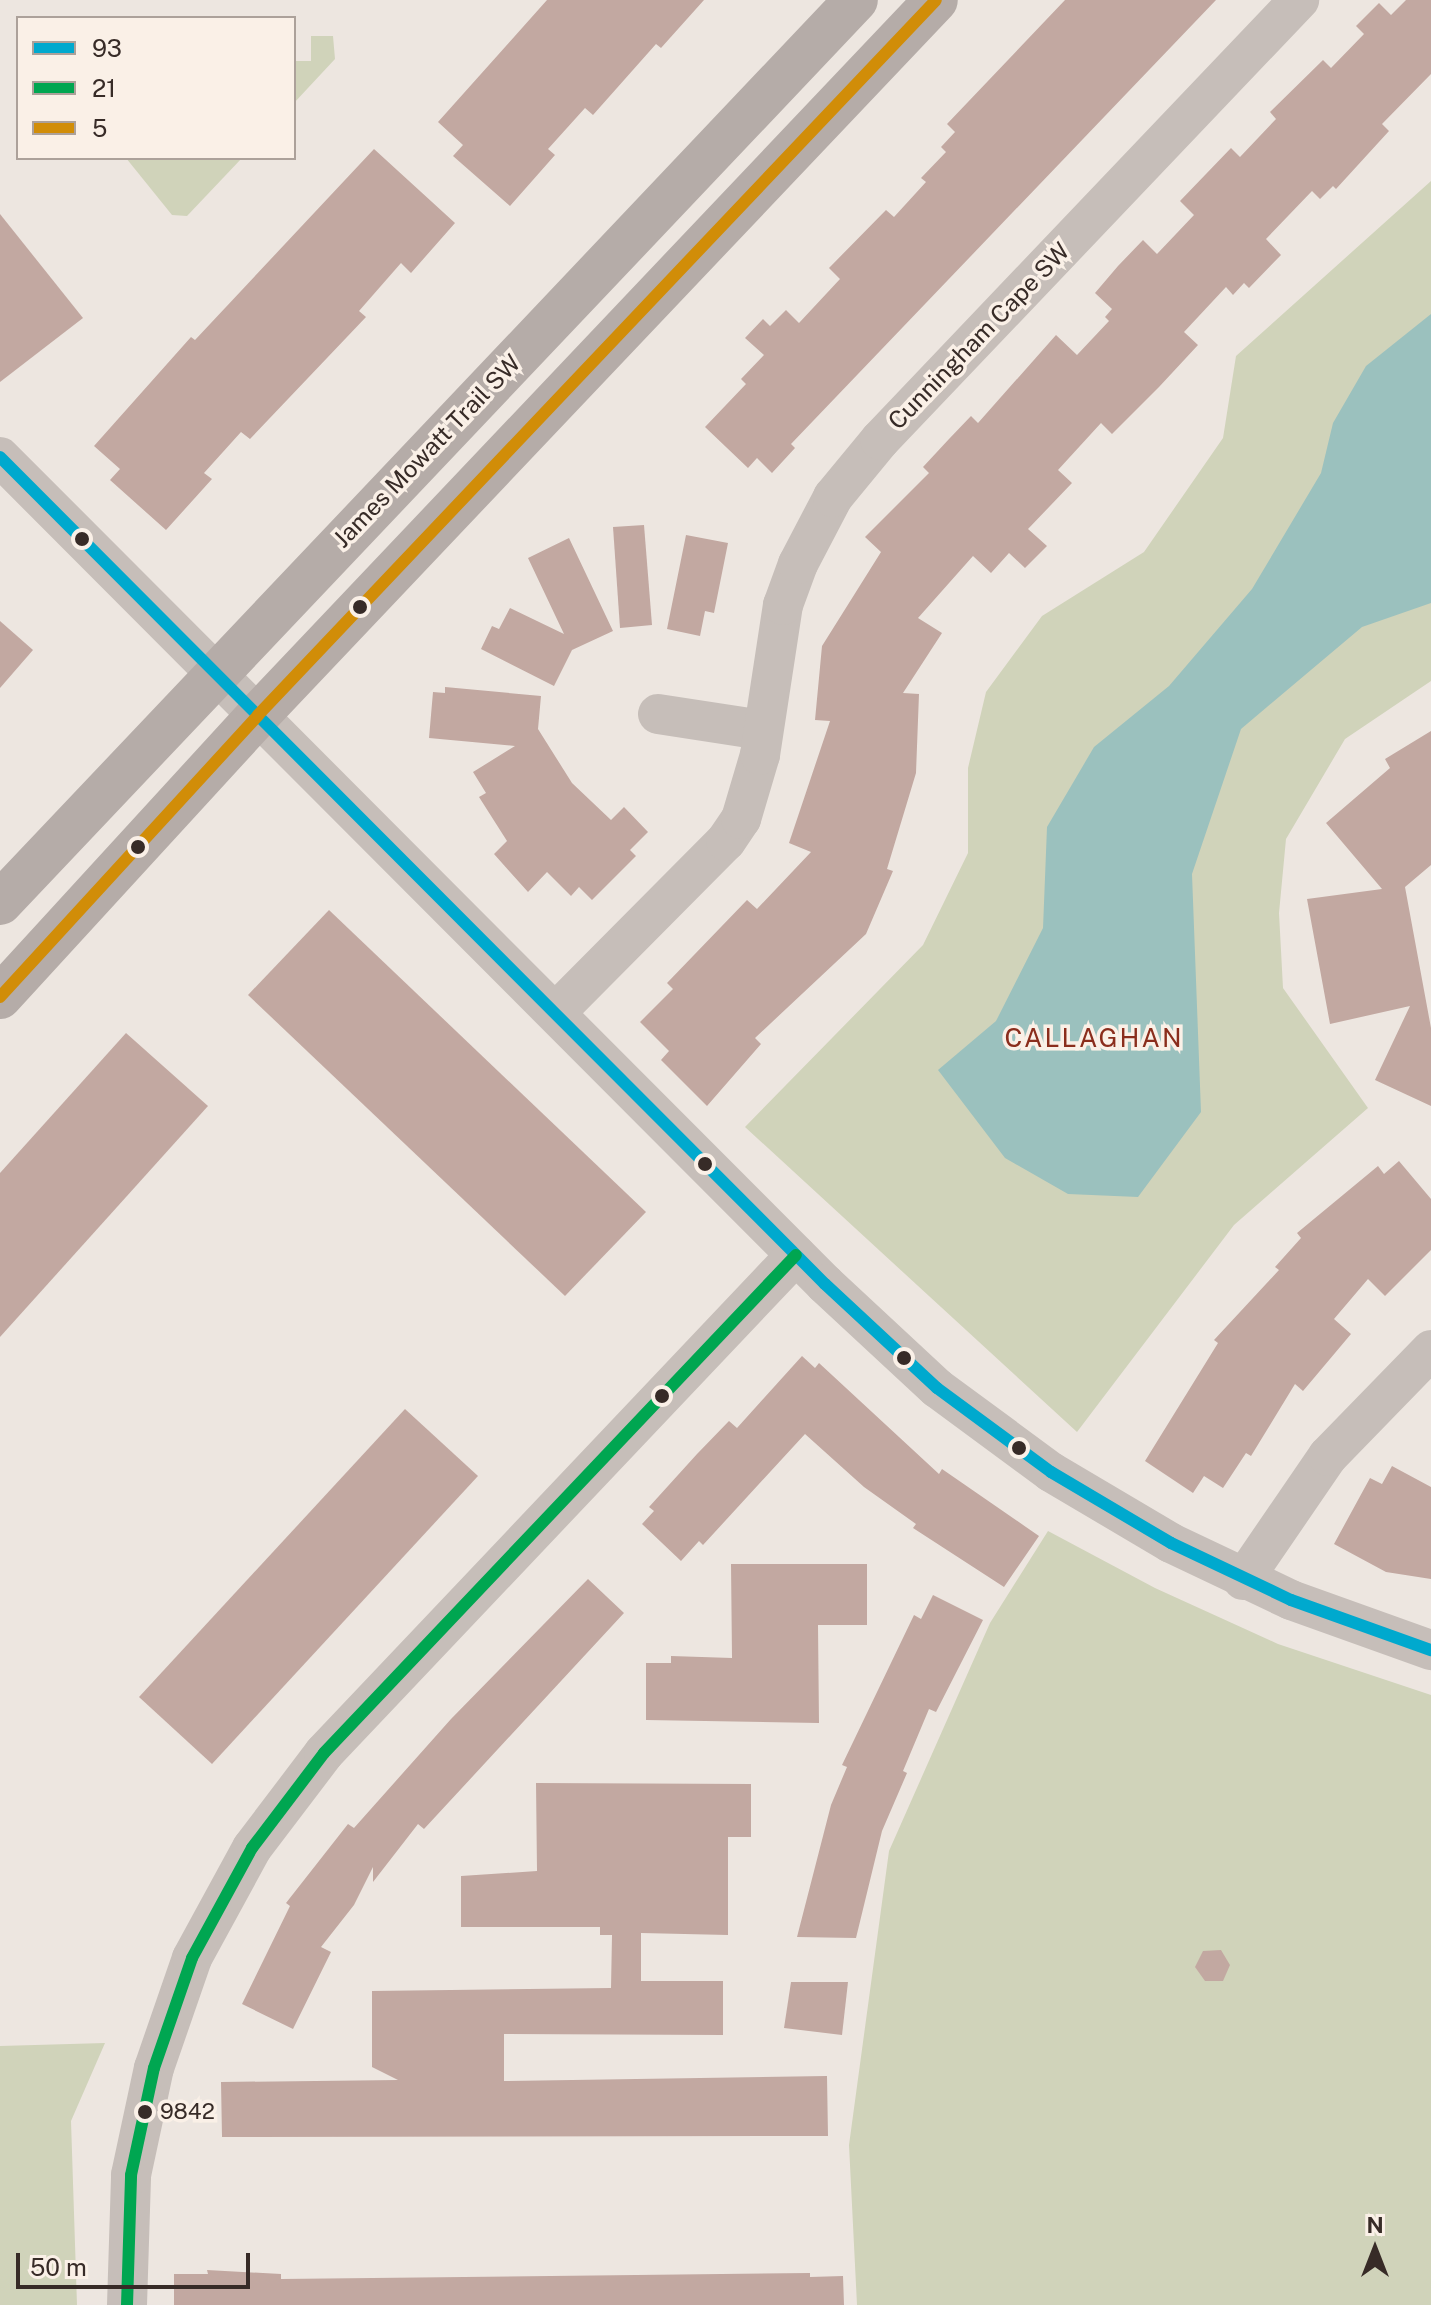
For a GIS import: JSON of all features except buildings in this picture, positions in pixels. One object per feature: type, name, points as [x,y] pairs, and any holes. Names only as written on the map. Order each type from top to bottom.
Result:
[{"type":"main road","name":"James Mowatt Trail SW","points":[[0,903],[856,0]]},
{"type":"main road","points":[[0,997],[258,715],[936,0]]},
{"type":"street","name":"Cunningham Cape SW","points":[[556,1012],[726,841],[750,799],[783,605],[803,553],[833,497],[880,440],[1299,0]]},
{"type":"street","points":[[0,457],[885,1343],[1001,1436],[1106,1506],[1243,1580],[1431,1650]]},
{"type":"street","points":[[658,714],[762,730]]},
{"type":"street","points":[[127,2305],[131,2175],[154,2068],[192,1958],[252,1848],[324,1753],[796,1255]]},
{"type":"street","points":[[1243,1580],[1328,1456],[1431,1350]]},
{"type":"green space","points":[[311,36],[333,36],[335,59],[296,101],[296,61],[311,61]]},
{"type":"green space","points":[[128,160],[240,160],[187,216],[172,215]]},
{"type":"green space","points":[[1431,181],[1431,681],[1345,739],[1286,839],[1279,913],[1283,988],[1368,1108],[1234,1225],[1077,1432],[745,1127],[923,945],[968,853],[968,768],[986,692],[1042,616],[1144,552],[1223,438],[1236,356]]},
{"type":"green space","points":[[1048,1531],[1155,1588],[1278,1644],[1431,1695],[1431,2305],[857,2305],[849,2145],[889,1851],[990,1623]]},
{"type":"green space","points":[[105,2043],[71,2121],[77,2305],[0,2305],[0,2046]]},
{"type":"water","points":[[1431,314],[1431,603],[1362,627],[1241,729],[1192,874],[1201,1112],[1138,1197],[1068,1194],[1005,1158],[938,1070],[996,1021],[1043,928],[1047,827],[1094,747],[1169,686],[1252,589],[1321,473],[1333,423],[1366,366]]},
{"type":"transit line","name":"5","points":[[0,997],[258,715],[936,0]]},
{"type":"transit line","name":"93","points":[[0,457],[825,1284],[937,1388],[1051,1472],[1171,1543],[1291,1600],[1431,1650]]},
{"type":"transit line","name":"21","points":[[127,2305],[131,2175],[154,2068],[192,1958],[252,1848],[324,1753],[796,1255]]},
{"type":"place","name":"9842","points":[[145,2112]]},
{"type":"district","name":"CALLAGHAN","points":[[1094,1038]]}]
